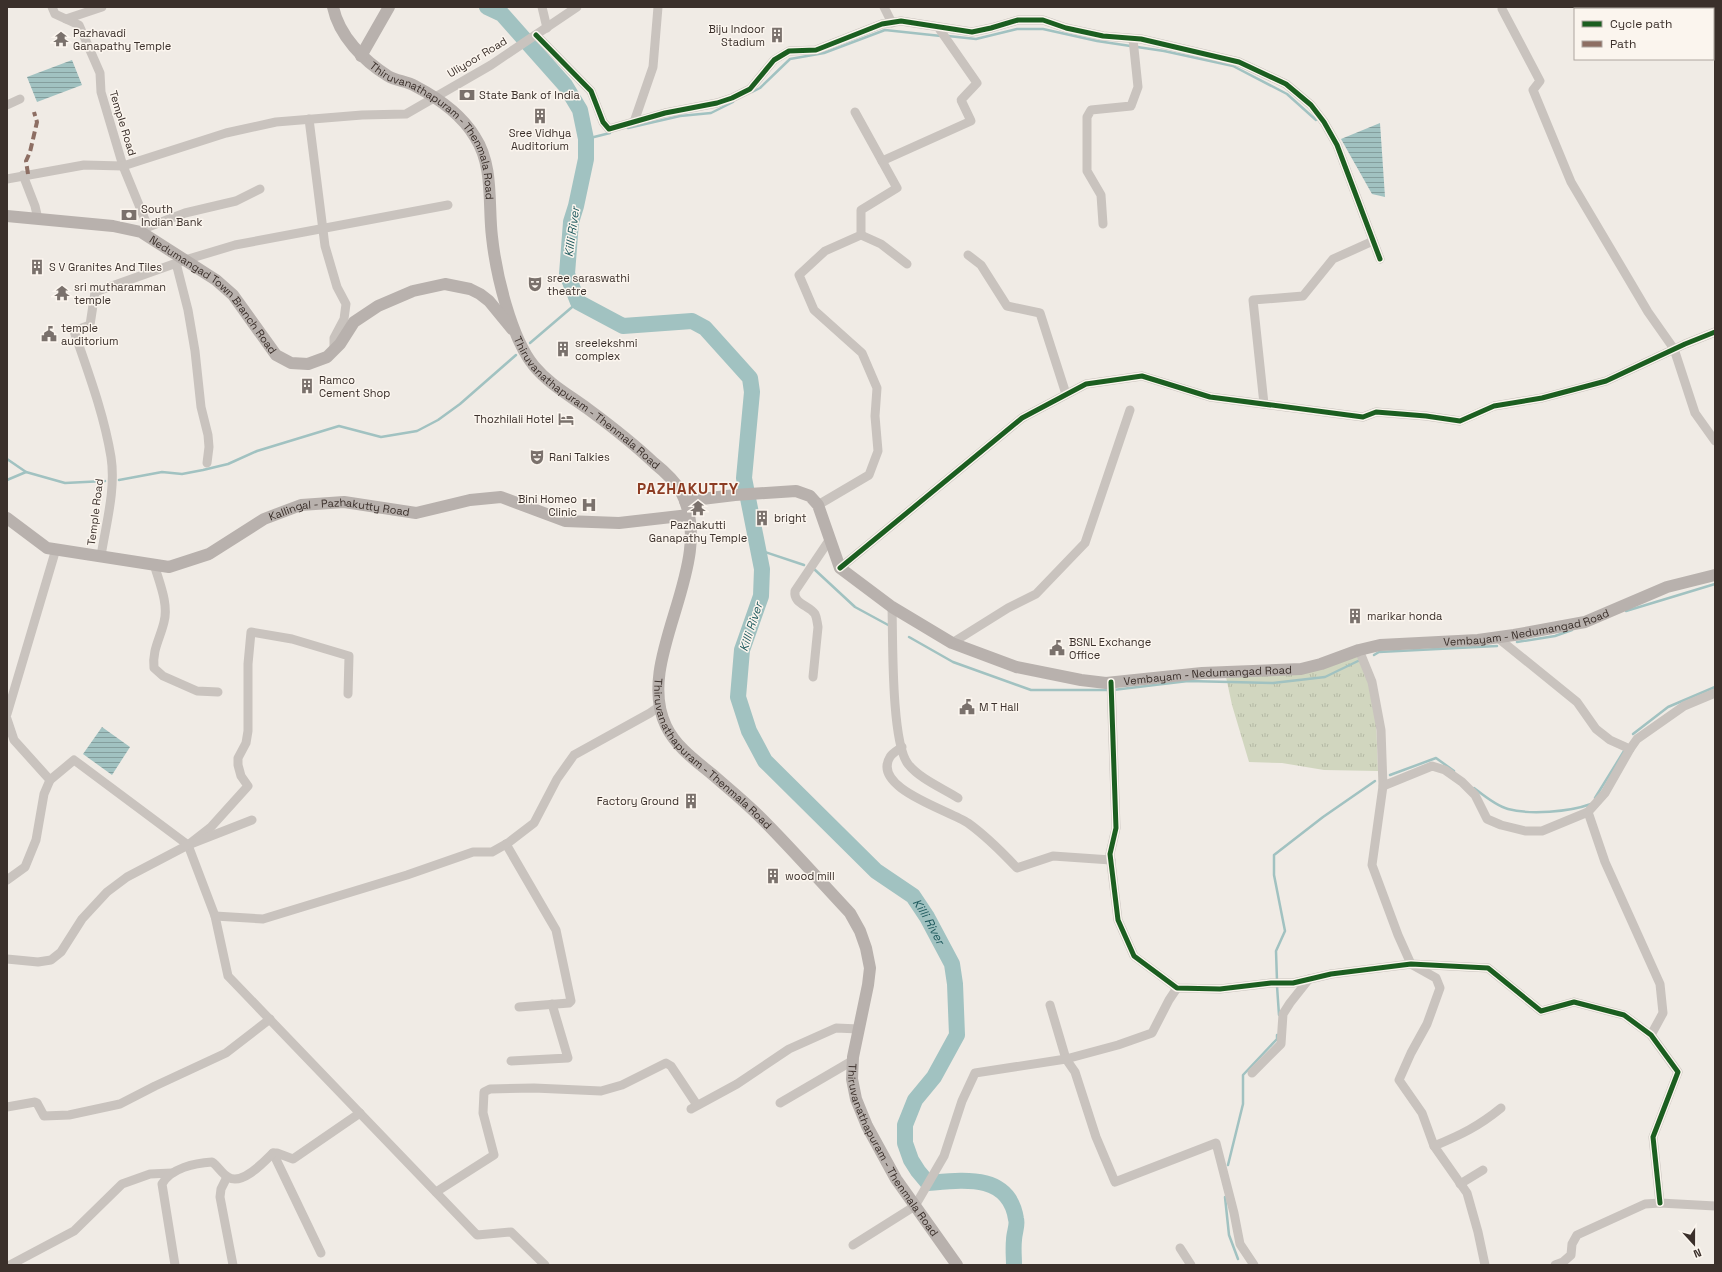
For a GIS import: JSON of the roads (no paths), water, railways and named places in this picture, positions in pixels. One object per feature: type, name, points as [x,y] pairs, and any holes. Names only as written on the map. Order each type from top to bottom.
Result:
[{"type":"main road","name":"Thiruvanathapuram - Thenmala Road","points":[[332,7],[336,20],[361,56],[391,78],[413,84],[451,109],[476,138],[483,155],[488,176],[492,237],[498,273],[515,332],[523,352],[536,369],[552,384],[636,445],[663,470],[679,489],[685,501],[689,515],[690,539],[688,562],[660,666],[658,686],[660,706],[666,726],[678,744],[759,816],[850,913],[860,931],[866,948],[870,968],[868,985],[852,1061],[852,1079],[856,1099],[867,1126],[896,1179],[957,1265]]},
{"type":"main road","points":[[361,56],[388,7]]},
{"type":"main road","name":"Nedumangad Town Branch Road","points":[[7,216],[144,229],[180,262],[216,280],[232,295],[276,355],[291,363],[308,364],[327,357],[340,344],[354,322],[378,306],[413,291],[445,284],[470,289],[480,294],[489,301],[515,332]]},
{"type":"main road","points":[[685,501],[735,495],[796,491],[810,496],[818,505],[840,568]]},
{"type":"main road","name":"Kallingal - Pazhakutty Road","points":[[7,518],[47,548],[169,566],[209,554],[264,518],[300,505],[344,502],[416,513],[470,500],[501,497],[566,521],[619,523],[689,515]]},
{"type":"main road","name":"Vembayam - Nedumangad Road","points":[[840,568],[892,607],[952,643],[1016,668],[1106,683],[1202,673],[1301,669],[1321,664],[1359,650],[1380,645],[1498,638],[1585,622],[1667,587],[1715,575]]},
{"type":"street","name":"Temple Road","points":[[52,7],[55,14],[79,25],[100,73],[100,92],[144,229]]},
{"type":"street","points":[[66,19],[102,7]]},
{"type":"street","points":[[542,7],[547,28]]},
{"type":"street","name":"Uliyoor Road","points":[[7,179],[23,175],[84,166],[123,166],[226,133],[276,122],[309,118],[406,114],[433,97],[491,65],[577,7]]},
{"type":"street","points":[[634,122],[652,67],[658,7]]},
{"type":"street","points":[[884,7],[892,23]]},
{"type":"street","points":[[1502,9],[1540,81],[1533,90],[1571,182],[1648,312],[1674,349],[1695,413],[1715,441]]},
{"type":"street","points":[[535,36],[591,90],[603,122],[610,128],[732,98],[750,89],[774,60],[789,50],[816,50],[882,24],[901,21],[972,32],[1018,20],[1043,20],[1074,30],[1103,36],[1134,39],[1239,62],[1286,84],[1311,105],[1324,122],[1337,145],[1380,259]]},
{"type":"street","points":[[882,161],[971,121],[961,100],[977,83],[938,27]]},
{"type":"street","points":[[1103,224],[1101,195],[1087,171],[1087,117],[1091,110],[1131,106],[1138,87],[1134,39]]},
{"type":"street","points":[[7,105],[20,98]]},
{"type":"street","points":[[855,112],[897,188],[861,210],[862,235]]},
{"type":"street","points":[[309,118],[325,246],[337,287],[346,304],[344,319],[334,338],[334,349]]},
{"type":"street","points":[[23,175],[35,206],[38,219]]},
{"type":"street","points":[[144,229],[185,214],[236,201],[260,190]]},
{"type":"street","points":[[208,463],[208,435],[201,407],[195,351],[180,262],[235,245],[448,205]]},
{"type":"street","points":[[818,505],[869,475],[878,451],[875,416],[877,388],[862,353],[814,310],[799,274],[825,251],[862,235],[881,244],[906,264]]},
{"type":"street","points":[[1264,404],[1252,300],[1303,296],[1333,259],[1373,241]]},
{"type":"street","points":[[968,255],[981,265],[1007,306],[1040,313],[1066,394]]},
{"type":"street","name":"Temple Road","points":[[101,556],[112,491],[111,457],[91,382],[74,331],[90,325],[95,292],[180,262]]},
{"type":"street","points":[[840,568],[1022,418],[1086,384],[1142,376],[1210,397],[1363,417],[1376,412],[1426,416],[1460,421],[1494,406],[1542,398],[1606,381],[1674,349],[1715,332]]},
{"type":"street","points":[[952,643],[1008,608],[1036,594],[1085,543],[1130,410]]},
{"type":"street","points":[[813,677],[817,618],[814,613],[797,601],[794,596],[795,591],[830,539]]},
{"type":"street","points":[[7,714],[56,549]]},
{"type":"street","points":[[154,564],[165,607],[165,621],[154,651],[154,668],[163,676],[197,691],[218,692]]},
{"type":"street","points":[[892,607],[896,717],[907,764],[917,773],[958,798]]},
{"type":"street","points":[[188,845],[211,827],[248,786],[241,776],[238,758],[246,744],[248,730],[247,693],[251,632],[292,639],[349,656],[348,694]]},
{"type":"street","points":[[1498,638],[1577,702],[1596,729],[1610,740],[1630,749]]},
{"type":"street","points":[[1359,650],[1372,682],[1381,730],[1383,786],[1372,865],[1398,935],[1411,964],[1436,978],[1440,988],[1427,1024],[1411,1053],[1399,1080],[1422,1113],[1434,1146],[1467,1193],[1486,1265]]},
{"type":"street","points":[[1111,682],[1116,828],[1110,854],[1118,920],[1134,956],[1177,988],[1220,989],[1271,983],[1293,983],[1331,974],[1411,964],[1488,968],[1541,1011],[1574,1002],[1624,1015],[1651,1035],[1678,1072],[1653,1137],[1660,1203]]},
{"type":"street","points":[[1383,786],[1432,766],[1446,770],[1462,782],[1475,795],[1487,819],[1501,825],[1525,831],[1542,831],[1588,812],[1605,793],[1630,749],[1638,739],[1684,706],[1715,693]]},
{"type":"street","points":[[215,916],[263,919],[407,875],[473,852],[492,852],[506,844],[534,822],[557,779],[574,755],[660,706]]},
{"type":"street","points":[[7,718],[14,740],[50,780]]},
{"type":"street","points":[[902,747],[890,756],[887,765],[888,772],[895,784],[904,791],[967,822],[990,841],[1017,868],[1053,856],[1111,860]]},
{"type":"street","points":[[7,880],[25,867],[36,840],[44,794],[50,780],[74,760],[188,845],[215,916],[228,976],[477,1235],[511,1232],[545,1265]]},
{"type":"street","points":[[1588,812],[1606,862],[1660,984],[1664,1013],[1651,1035]]},
{"type":"street","points":[[7,959],[38,962],[51,960],[61,952],[82,919],[106,892],[127,877],[188,845],[252,820]]},
{"type":"street","points":[[506,844],[556,930],[560,941],[571,1001],[519,1007]]},
{"type":"street","points":[[1252,1073],[1281,1044],[1283,1014],[1309,979]]},
{"type":"street","points":[[853,1245],[916,1206],[944,1156],[962,1101],[975,1073],[1066,1059],[1118,1045],[1152,1033],[1168,1000],[1177,988]]},
{"type":"street","points":[[511,1062],[568,1058],[552,1004]]},
{"type":"street","points":[[1050,1005],[1066,1059],[1074,1072],[1096,1137],[1115,1182],[1216,1143],[1234,1213],[1240,1244],[1254,1265]]},
{"type":"street","points":[[7,1107],[35,1102],[38,1103],[44,1116],[54,1116],[69,1115],[120,1104],[226,1053],[270,1019]]},
{"type":"street","points":[[436,1192],[494,1155],[483,1113],[484,1092],[490,1089],[534,1088],[601,1091],[622,1085],[666,1063],[671,1066],[694,1107],[738,1084],[789,1049],[836,1028],[859,1029]]},
{"type":"street","points":[[780,1103],[852,1061]]},
{"type":"street","points":[[1434,1146],[1464,1134],[1483,1123],[1502,1108]]},
{"type":"street","points":[[273,1153],[293,1159],[360,1113]]},
{"type":"street","points":[[10,1265],[74,1231],[122,1184],[150,1174],[172,1173],[201,1162],[212,1162],[228,1177],[234,1179],[242,1178],[256,1170],[273,1153]]},
{"type":"street","points":[[273,1153],[321,1254]]},
{"type":"street","points":[[1460,1184],[1483,1170]]},
{"type":"street","points":[[172,1173],[162,1184],[175,1265]]},
{"type":"street","points":[[228,1177],[220,1197],[233,1265]]},
{"type":"street","points":[[1555,1265],[1563,1262],[1571,1255],[1572,1244],[1577,1234],[1645,1204],[1660,1203],[1715,1206]]},
{"type":"street","points":[[1180,1248],[1191,1265]]},
{"type":"water","points":[[72,60],[82,85],[37,102],[27,77]]},
{"type":"water","points":[[1380,123],[1385,197],[1372,194],[1341,139]]},
{"type":"water","points":[[102,727],[130,747],[112,775],[83,754]]},
{"type":"waterway","name":"Killi River","points":[[487,7],[502,14],[565,85],[580,110],[586,139],[586,159],[571,222],[567,274],[578,302],[623,326],[692,321],[705,328],[750,378],[752,392],[744,478],[762,569],[761,596],[742,650],[738,697],[749,731],[765,761],[876,871],[913,896],[927,917],[952,964],[955,984],[957,1035],[934,1077],[915,1100],[905,1125],[905,1143],[911,1160],[928,1183],[969,1181],[994,1187],[1004,1194],[1012,1204],[1016,1221],[1014,1237],[1014,1265]]},
{"type":"waterway","points":[[948,36],[976,39],[1017,29],[1043,29],[1097,41],[1164,51],[1233,66],[1287,94],[1316,120]]},
{"type":"waterway","points":[[752,92],[760,88],[790,59],[824,53],[885,30],[941,36]]},
{"type":"waterway","points":[[628,128],[680,116],[711,113],[733,102]]},
{"type":"waterway","points":[[586,139],[610,133]]},
{"type":"waterway","points":[[530,343],[578,302]]},
{"type":"waterway","points":[[119,480],[162,472],[182,474],[228,464],[257,451],[339,426],[381,437],[417,431],[438,420],[460,404],[516,355]]},
{"type":"waterway","points":[[7,459],[26,472]]},
{"type":"waterway","points":[[7,480],[26,472],[65,483],[105,481]]},
{"type":"waterway","points":[[759,550],[804,565]]},
{"type":"waterway","points":[[814,569],[855,607],[890,626]]},
{"type":"waterway","points":[[1626,611],[1715,584]]},
{"type":"waterway","points":[[1517,642],[1555,636],[1572,630]]},
{"type":"waterway","points":[[909,637],[953,662],[1031,690],[1109,690]]},
{"type":"waterway","points":[[1374,655],[1379,652],[1497,646]]},
{"type":"waterway","points":[[1113,690],[1188,681],[1273,683],[1325,677],[1358,661]]},
{"type":"waterway","points":[[1633,734],[1668,707],[1715,687]]},
{"type":"waterway","points":[[1595,798],[1624,751]]},
{"type":"waterway","points":[[1390,775],[1436,758],[1454,771]]},
{"type":"waterway","points":[[1277,981],[1276,951],[1285,931],[1274,875],[1274,855],[1323,817],[1375,781]]},
{"type":"waterway","points":[[1474,788],[1499,805],[1517,811],[1561,811],[1591,804]]},
{"type":"waterway","points":[[1277,986],[1279,1015]]},
{"type":"waterway","points":[[1228,1165],[1243,1104],[1243,1075],[1277,1039],[1277,1035]]},
{"type":"waterway","points":[[1225,1197],[1229,1235],[1238,1259]]},
{"type":"place","name":"Biju Indoor Stadium","points":[[777,35]]},
{"type":"place","name":"Pazhavadi Ganapathy Temple","points":[[61,39]]},
{"type":"place","name":"State Bank of India","points":[[467,95]]},
{"type":"place","name":"Sree Vidhya Auditorium","points":[[540,116]]},
{"type":"place","name":"South Indian Bank","points":[[129,215]]},
{"type":"place","name":"S V Granites And Tiles","points":[[37,267]]},
{"type":"place","name":"sree saraswathi theatre","points":[[535,284]]},
{"type":"place","name":"sri mutharamman temple","points":[[62,293]]},
{"type":"place","name":"temple auditorium","points":[[49,334]]},
{"type":"place","name":"sreelekshmi complex","points":[[563,349]]},
{"type":"place","name":"Ramco Cement Shop","points":[[307,386]]},
{"type":"place","name":"Thozhilali Hotel","points":[[566,419]]},
{"type":"place","name":"Rani Talkies","points":[[537,457]]},
{"type":"place","name":"Bini Homeo Clinic","points":[[589,505]]},
{"type":"place","name":"Pazhakutti Ganapathy Temple","points":[[698,508]]},
{"type":"place","name":"bright","points":[[762,518]]},
{"type":"place","name":"marikar honda","points":[[1355,616]]},
{"type":"place","name":"BSNL Exchange Office","points":[[1057,648]]},
{"type":"place","name":"M T Hall","points":[[967,707]]},
{"type":"place","name":"Factory Ground","points":[[691,801]]},
{"type":"place","name":"wood mill","points":[[773,876]]},
{"type":"district","name":"PAZHAKUTTY","points":[[688,488]]}]
